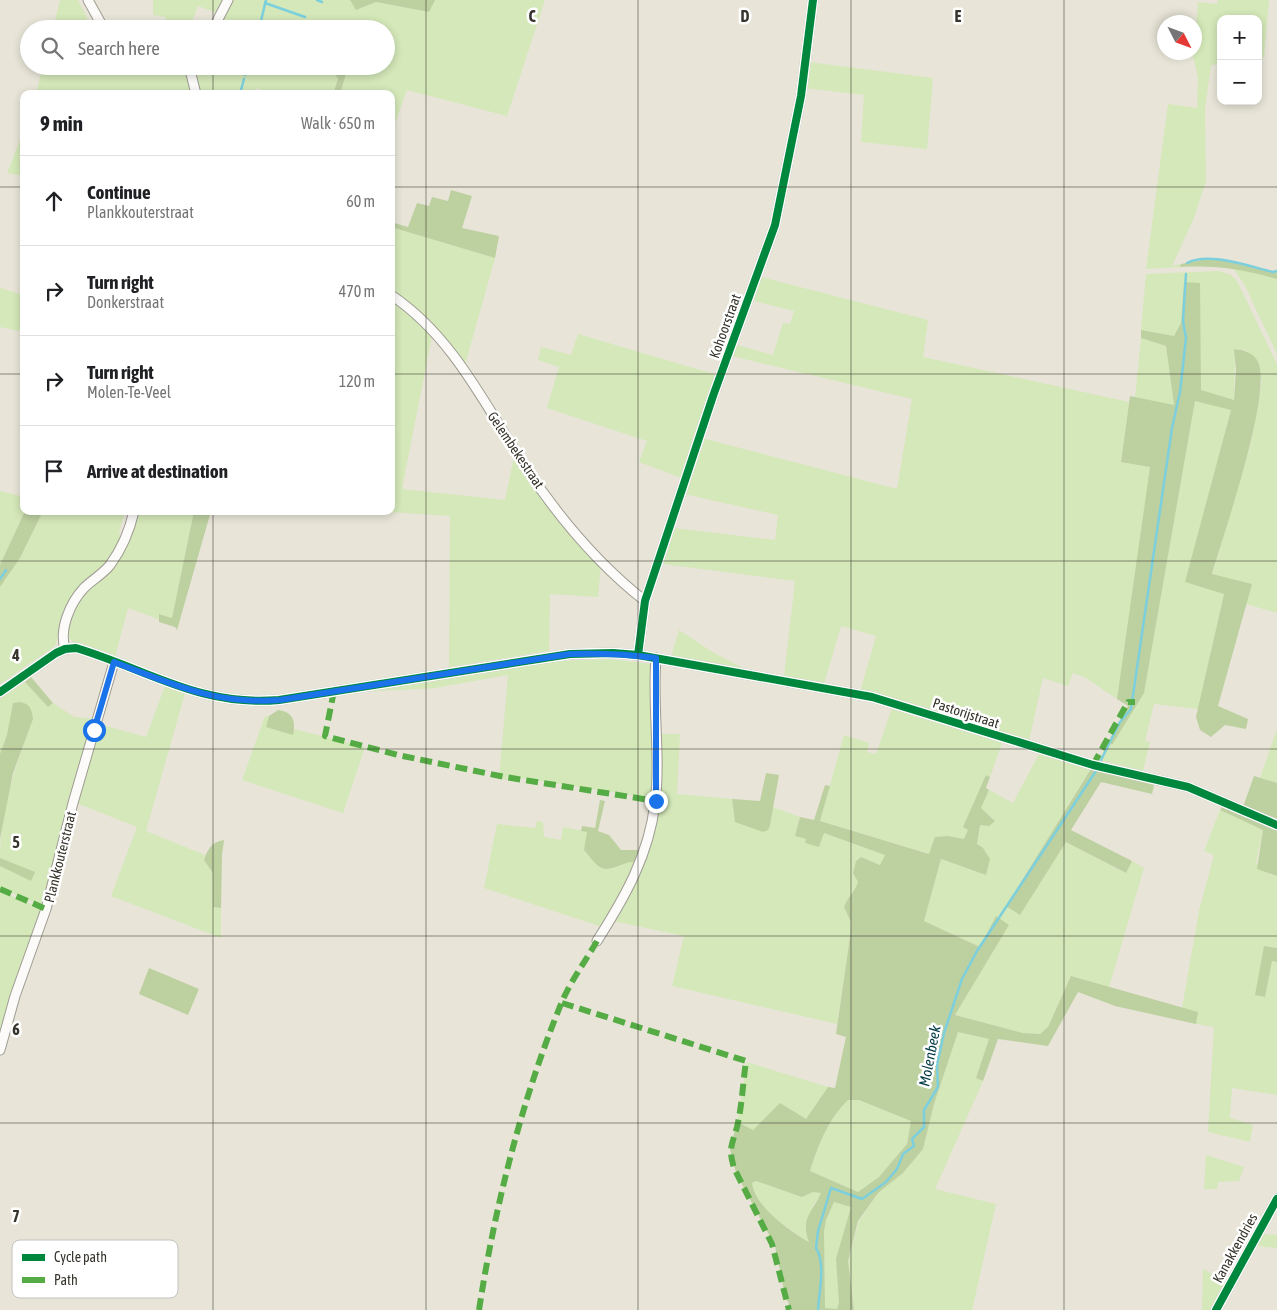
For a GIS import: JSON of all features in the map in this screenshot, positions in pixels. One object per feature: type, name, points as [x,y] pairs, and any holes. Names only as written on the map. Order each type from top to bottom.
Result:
[{"type":"street","points":[[88,0],[99,20]]},
{"type":"street","points":[[218,20],[228,0]]},
{"type":"street","name":"Kohoorstraat","points":[[638,656],[645,601],[713,396],[775,225],[801,96],[813,0]]},
{"type":"street","points":[[191,75],[195,90]]},
{"type":"street","name":"Gelembekestraat","points":[[395,298],[423,320],[464,369],[528,470],[583,542],[645,601]]},
{"type":"street","points":[[0,692],[65,649],[62,636],[71,609],[82,590],[110,564],[121,546],[133,515]]},
{"type":"street","name":"Pastorijstraat","points":[[65,649],[76,648],[220,699],[254,701],[280,700],[570,654],[613,653],[656,658],[872,697],[1093,765],[1188,787],[1277,825]]},
{"type":"street","points":[[597,941],[626,895],[649,839],[656,801],[656,658]]},
{"type":"street","name":"Plankkouterstraat","points":[[0,1050],[15,996],[46,909],[73,802],[114,662]]},
{"type":"street","name":"Kanakkendries","points":[[1216,1310],[1277,1199]]},
{"type":"green space","points":[[60,0],[78,0],[88,20],[55,20]]},
{"type":"green space","points":[[153,0],[226,0],[220,14],[198,6],[193,20],[166,20],[166,17],[153,15]]},
{"type":"green space","points":[[231,0],[350,0],[357,10],[376,2],[428,12],[435,0],[545,0],[507,116],[407,90],[395,123],[395,90],[341,90],[346,75],[395,75],[395,20],[221,20]]},
{"type":"green space","points":[[350,0],[435,0],[429,12],[376,2],[356,10]]},
{"type":"green space","points":[[1218,0],[1269,0],[1264,57],[1262,57],[1262,15],[1217,15],[1217,64],[1211,65],[1205,109],[1206,181],[1194,218],[1172,266],[1181,264],[1180,267],[1146,269],[1168,104],[1197,108],[1198,77],[1194,60],[1202,60],[1202,15],[1197,15],[1198,2],[1217,4]]},
{"type":"green space","points":[[809,62],[933,78],[927,149],[861,142],[864,95],[805,88]]},
{"type":"green space","points":[[41,75],[187,75],[192,90],[37,90]]},
{"type":"green space","points":[[195,75],[336,75],[338,79],[334,90],[261,90],[256,88],[255,90],[197,90]]},
{"type":"green space","points":[[336,75],[346,75],[341,90],[334,90],[338,79]]},
{"type":"green space","points":[[20,140],[20,175],[7,173]]},
{"type":"green space","points":[[451,190],[472,196],[462,228],[499,236],[495,258],[395,228],[395,223],[408,227],[417,203],[429,206],[432,197],[448,201]]},
{"type":"green space","points":[[395,228],[495,258],[465,365],[432,324],[395,294]]},
{"type":"green space","points":[[1212,258],[1277,272],[1277,279],[1229,268],[1180,267],[1181,264]]},
{"type":"green space","points":[[1233,268],[1277,279],[1277,354],[1244,284]]},
{"type":"green space","points":[[1219,271],[1231,275],[1237,281],[1277,364],[1277,613],[1246,604],[1251,584],[1212,575],[1251,443],[1262,381],[1247,351],[1235,349],[1234,401],[1201,390],[1199,283],[1184,283],[1181,323],[1174,336],[1141,330],[1146,274]]},
{"type":"green space","points":[[761,277],[928,320],[923,357],[1129,402],[1121,462],[1151,467],[1117,699],[1086,678],[1073,673],[1068,686],[1043,678],[1029,741],[905,702],[860,692],[876,636],[841,626],[824,684],[784,676],[795,581],[663,564],[674,528],[775,540],[778,515],[684,494],[702,438],[897,489],[912,399],[732,356],[737,345],[773,355],[783,323],[790,324],[794,311],[754,301]]},
{"type":"green space","points":[[1184,282],[1200,283],[1201,390],[1234,400],[1236,370],[1234,349],[1247,352],[1255,357],[1261,376],[1259,400],[1245,464],[1212,574],[1252,584],[1218,706],[1248,719],[1246,729],[1225,725],[1211,737],[1200,730],[1196,717],[1224,594],[1185,582],[1231,410],[1195,401],[1144,693],[1112,745],[1108,742],[1128,706],[1117,699],[1150,467],[1121,462],[1130,396],[1174,405],[1166,346],[1141,338],[1141,330],[1174,336],[1181,323]]},
{"type":"green space","points":[[0,288],[20,294],[20,331],[0,327]]},
{"type":"green space","points":[[395,303],[432,336],[402,489],[505,500],[514,457],[554,513],[601,565],[598,597],[550,594],[549,651],[449,667],[450,516],[395,512]]},
{"type":"green space","points":[[578,334],[717,375],[682,478],[639,462],[647,441],[547,408],[559,367],[538,360],[541,347],[571,355]]},
{"type":"green space","points":[[1141,338],[1166,346],[1174,406],[1135,397]]},
{"type":"green space","points":[[1195,401],[1231,409],[1186,582],[1224,593],[1198,709],[1154,704],[1145,741],[1150,742],[1143,771],[1099,760],[1108,742],[1111,745],[1144,692]]},
{"type":"green space","points":[[0,491],[20,496],[20,515],[23,515],[0,565]]},
{"type":"green space","points":[[23,515],[41,515],[20,558],[0,587],[0,565]]},
{"type":"green space","points":[[41,515],[124,515],[119,533],[122,540],[109,561],[68,606],[55,646],[0,684],[0,587],[20,558]]},
{"type":"green space","points":[[138,515],[193,515],[172,618],[160,614],[158,619],[128,608],[115,657],[73,642],[68,637],[67,626],[71,614],[79,602],[126,544]]},
{"type":"green space","points":[[193,515],[210,515],[177,630],[175,627],[159,622],[159,614],[172,618]]},
{"type":"green space","points":[[679,630],[714,653],[747,670],[671,657]]},
{"type":"green space","points":[[609,659],[651,664],[653,795],[650,798],[508,776],[507,780],[499,779],[508,675],[435,688],[363,692],[556,661]]},
{"type":"green space","points":[[31,677],[53,703],[48,707],[25,682]]},
{"type":"green space","points":[[25,682],[48,707],[53,703],[74,717],[94,719],[45,907],[0,888],[0,866],[31,881],[34,872],[0,858],[3,822],[10,787],[33,719],[7,735],[0,754],[0,699]]},
{"type":"green space","points":[[165,686],[185,693],[146,831],[205,855],[204,860],[213,873],[213,907],[221,908],[221,938],[111,896],[137,827],[76,803],[99,724],[146,737]]},
{"type":"green space","points":[[20,702],[30,708],[33,719],[13,773],[0,839],[0,754],[7,735],[13,703]]},
{"type":"green space","points":[[892,708],[1002,743],[990,777],[986,775],[964,827],[969,830],[964,840],[948,836],[930,854],[820,821],[844,735],[869,743],[867,752],[876,754]]},
{"type":"green space","points":[[278,710],[290,715],[294,721],[293,735],[266,727],[269,716]]},
{"type":"green space","points":[[265,716],[269,716],[267,727],[293,734],[294,729],[365,747],[343,813],[242,780]]},
{"type":"green space","points":[[1277,729],[1277,783],[1260,778]]},
{"type":"green space","points":[[659,734],[680,734],[677,794],[732,799],[735,822],[770,825],[773,807],[800,817],[795,836],[806,839],[805,843],[824,833],[885,855],[881,865],[861,857],[856,861],[853,873],[858,882],[844,907],[851,922],[837,1024],[672,986],[684,936],[613,921],[639,874],[648,852],[653,832],[659,788]]},
{"type":"green space","points":[[1039,754],[1091,769],[1006,906],[1020,914],[1066,842],[1125,873],[1132,861],[1144,868],[1109,987],[1071,976],[1048,1027],[1040,1034],[1023,1033],[955,1015],[1009,925],[996,917],[980,947],[924,921],[941,859],[986,875],[978,850],[977,837],[980,824],[985,826],[993,818],[980,808],[989,790],[1013,803]]},
{"type":"green space","points":[[1091,769],[1154,785],[1152,794],[1101,782],[1071,830],[1132,861],[1126,873],[1066,842],[1020,915],[1006,906]]},
{"type":"green space","points":[[766,773],[779,775],[770,825],[768,830],[763,832],[735,822],[732,799],[760,801]]},
{"type":"green space","points":[[986,775],[990,777],[986,788],[989,790],[981,808],[995,821],[989,826],[980,825],[977,844],[983,848],[990,859],[986,875],[941,859],[924,921],[980,947],[996,916],[1009,925],[955,1015],[1023,1033],[1040,1034],[1048,1027],[1071,976],[1198,1012],[1196,1024],[1115,1006],[1078,992],[1048,1046],[998,1039],[983,1081],[976,1078],[989,1039],[958,1032],[934,1104],[923,1149],[903,1173],[878,1193],[858,1221],[848,1261],[854,1310],[792,1310],[785,1296],[775,1246],[737,1175],[730,1149],[737,1122],[753,1130],[780,1103],[806,1119],[828,1087],[835,1088],[846,1037],[836,1034],[851,922],[844,907],[858,882],[853,873],[856,861],[861,857],[880,865],[885,855],[824,833],[819,847],[805,843],[806,839],[795,836],[800,817],[814,820],[825,785],[830,786],[820,821],[929,854],[935,837],[948,836],[964,839],[968,830],[963,827]],"holes":[[[848,1100],[859,1100],[911,1121],[907,1144],[879,1177],[858,1192],[810,1171],[829,1124]],[[756,1181],[802,1197],[813,1192],[821,1193],[806,1221],[809,1242],[792,1232],[766,1209],[755,1192],[752,1183]],[[834,1202],[851,1207],[836,1259],[839,1303],[837,1309],[825,1308],[824,1231],[826,1220]]]},
{"type":"green space","points":[[1254,776],[1277,783],[1277,820],[1243,807]]},
{"type":"green space","points":[[600,800],[605,801],[598,831],[609,835],[621,850],[641,850],[638,862],[606,869],[595,863],[584,850],[587,832],[581,831],[582,826],[595,828]]},
{"type":"green space","points":[[1222,807],[1277,830],[1277,876],[1257,869],[1263,830],[1220,810]]},
{"type":"green space","points":[[1220,810],[1263,830],[1256,863],[1271,875],[1277,876],[1277,948],[1265,946],[1265,996],[1272,961],[1277,962],[1277,1095],[1232,1088],[1230,1118],[1253,1125],[1250,1142],[1208,1132],[1214,1027],[1196,1024],[1197,1012],[1182,1008],[1199,911],[1214,855],[1204,851]]},
{"type":"green space","points":[[537,821],[543,822],[544,837],[561,840],[563,827],[588,832],[584,850],[602,868],[606,869],[626,863],[638,862],[628,885],[602,927],[484,888],[497,824],[535,828]]},
{"type":"green space","points":[[224,840],[221,908],[213,907],[213,873],[204,860],[211,846],[216,842]]},
{"type":"green space","points":[[0,858],[35,872],[31,881],[0,866]]},
{"type":"green space","points":[[0,891],[44,910],[0,1038]]},
{"type":"green space","points":[[1264,946],[1277,948],[1277,962],[1272,961],[1265,997],[1255,995]]},
{"type":"green space","points":[[149,968],[199,989],[188,1015],[139,994]]},
{"type":"green space","points":[[958,1032],[989,1039],[976,1078],[983,1081],[935,1189],[996,1204],[972,1310],[854,1310],[848,1261],[859,1221],[878,1193],[903,1173],[923,1149],[934,1104]]},
{"type":"green space","points":[[747,1062],[828,1087],[806,1119],[766,1117],[753,1130],[737,1122]]},
{"type":"green space","points":[[848,1100],[859,1100],[911,1121],[907,1144],[879,1177],[858,1192],[810,1171],[829,1124]]},
{"type":"green space","points":[[1206,1155],[1244,1167],[1239,1181],[1218,1182],[1217,1189],[1204,1189]]},
{"type":"green space","points":[[756,1181],[802,1197],[813,1192],[822,1193],[812,1207],[810,1243],[766,1210],[755,1192],[752,1183]]},
{"type":"green space","points":[[834,1202],[852,1207],[836,1259],[839,1303],[837,1309],[825,1309],[824,1231],[826,1220]]},
{"type":"green space","points":[[1263,1234],[1277,1235],[1277,1248],[1256,1246]]},
{"type":"green space","points":[[1203,1269],[1225,1282],[1210,1310],[1202,1310]]},
{"type":"waterway","points":[[261,20],[266,0]]},
{"type":"waterway","points":[[317,0],[322,2]]},
{"type":"waterway","points":[[265,3],[305,17]]},
{"type":"waterway","points":[[241,90],[244,79]]},
{"type":"waterway","points":[[1187,263],[1196,260],[1218,259],[1273,272],[1277,271]]},
{"type":"waterway","points":[[1101,760],[1120,722],[1131,709],[1172,428],[1180,392],[1186,338],[1183,321],[1186,274]]},
{"type":"waterway","points":[[0,579],[6,570]]},
{"type":"waterway","name":"Molenbeek","points":[[818,1310],[821,1261],[816,1248],[818,1231],[831,1188],[862,1199],[886,1182],[897,1169],[903,1154],[914,1146],[912,1139],[924,1127],[924,1110],[938,1087],[937,1065],[944,1033],[962,979],[977,951],[1096,771]]},
{"type":"marked path","points":[[334,691],[325,736],[398,755],[505,777],[656,801]]},
{"type":"marked path","points":[[1093,765],[1128,702],[1135,702]]},
{"type":"marked path","points":[[0,889],[46,909]]},
{"type":"marked path","points":[[479,1310],[501,1193],[522,1116],[547,1041],[565,996],[597,941]]},
{"type":"marked path","points":[[562,1003],[746,1061],[740,1111],[731,1147],[731,1156],[734,1168],[772,1244],[789,1310]]},
{"type":"cycle path","points":[[638,655],[645,601],[713,396],[775,225],[801,96],[813,0]]},
{"type":"cycle path","points":[[0,692],[56,653],[65,649],[76,648],[175,685],[224,698],[251,701],[279,700],[570,654],[613,653],[638,655],[872,697],[1093,765],[1188,787],[1277,825]]},
{"type":"cycle path","points":[[1216,1310],[1277,1199]]},
{"type":"route","points":[[94,730],[114,662],[220,699],[254,701],[280,700],[570,654],[613,653],[656,658],[656,801]]}]
